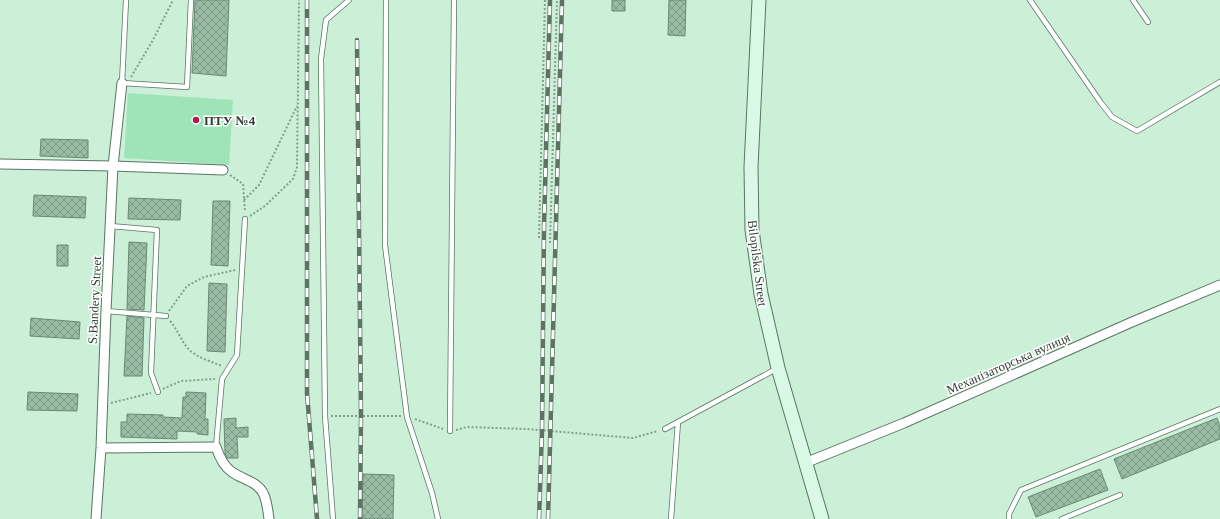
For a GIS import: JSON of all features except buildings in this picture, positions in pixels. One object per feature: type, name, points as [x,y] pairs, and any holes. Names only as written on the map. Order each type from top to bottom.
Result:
[{"type":"main road","name":"Bilopilska Street","points":[[759,0],[751,167],[752,230],[761,294],[778,368],[822,519]]},
{"type":"street","name":"S.Bandery Street","points":[[96,519],[101,448],[113,166],[125,84]]},
{"type":"street","points":[[0,164],[223,170]]},
{"type":"street","name":"Механізаторська вулиця","points":[[805,463],[904,423],[1132,322],[1220,285]]},
{"type":"street","points":[[101,448],[216,447],[221,460],[232,472],[252,482],[262,490],[265,496],[269,519]]},
{"type":"lane","points":[[126,0],[125,84],[187,87],[191,0]]},
{"type":"lane","points":[[333,519],[325,416],[321,59],[326,20],[349,0]]},
{"type":"lane","points":[[386,0],[385,245],[407,416],[432,493],[438,519]]},
{"type":"lane","points":[[450,431],[454,0]]},
{"type":"lane","points":[[1030,0],[1112,117],[1137,130],[1220,82]]},
{"type":"lane","points":[[1133,0],[1148,22]]},
{"type":"lane","points":[[216,447],[222,379],[237,355],[245,219]]},
{"type":"lane","points":[[110,226],[157,230],[151,372],[158,392]]},
{"type":"lane","points":[[106,310],[166,316]]},
{"type":"lane","points":[[665,429],[778,368]]},
{"type":"lane","points":[[1009,519],[1009,514],[1020,490],[1220,409]]},
{"type":"lane","points":[[671,519],[678,422]]},
{"type":"lane","points":[[1062,519],[1120,495]]},
{"type":"path","points":[[125,84],[153,40],[173,0]]},
{"type":"path","points":[[245,219],[265,206],[293,179],[297,167],[299,0]]},
{"type":"path","points":[[539,238],[545,0]]},
{"type":"path","points":[[550,243],[557,0]]},
{"type":"path","points":[[244,200],[259,185],[298,104]]},
{"type":"path","points":[[223,170],[243,184],[245,219]]},
{"type":"path","points":[[228,369],[196,355],[186,346],[176,327],[166,316],[187,286],[204,277],[242,268]]},
{"type":"path","points":[[325,416],[407,416],[450,431],[467,428],[527,429],[633,438],[665,429]]},
{"type":"green space","points":[[128,93],[233,100],[229,165],[124,158]]},
{"type":"railway","points":[[307,0],[307,393],[317,519]]},
{"type":"railway","points":[[539,519],[550,0]]},
{"type":"railway","points":[[548,519],[562,0]]},
{"type":"railway","points":[[357,40],[361,416],[360,519]]},
{"type":"place","name":"ПТУ №4","points":[[196,120]]}]
